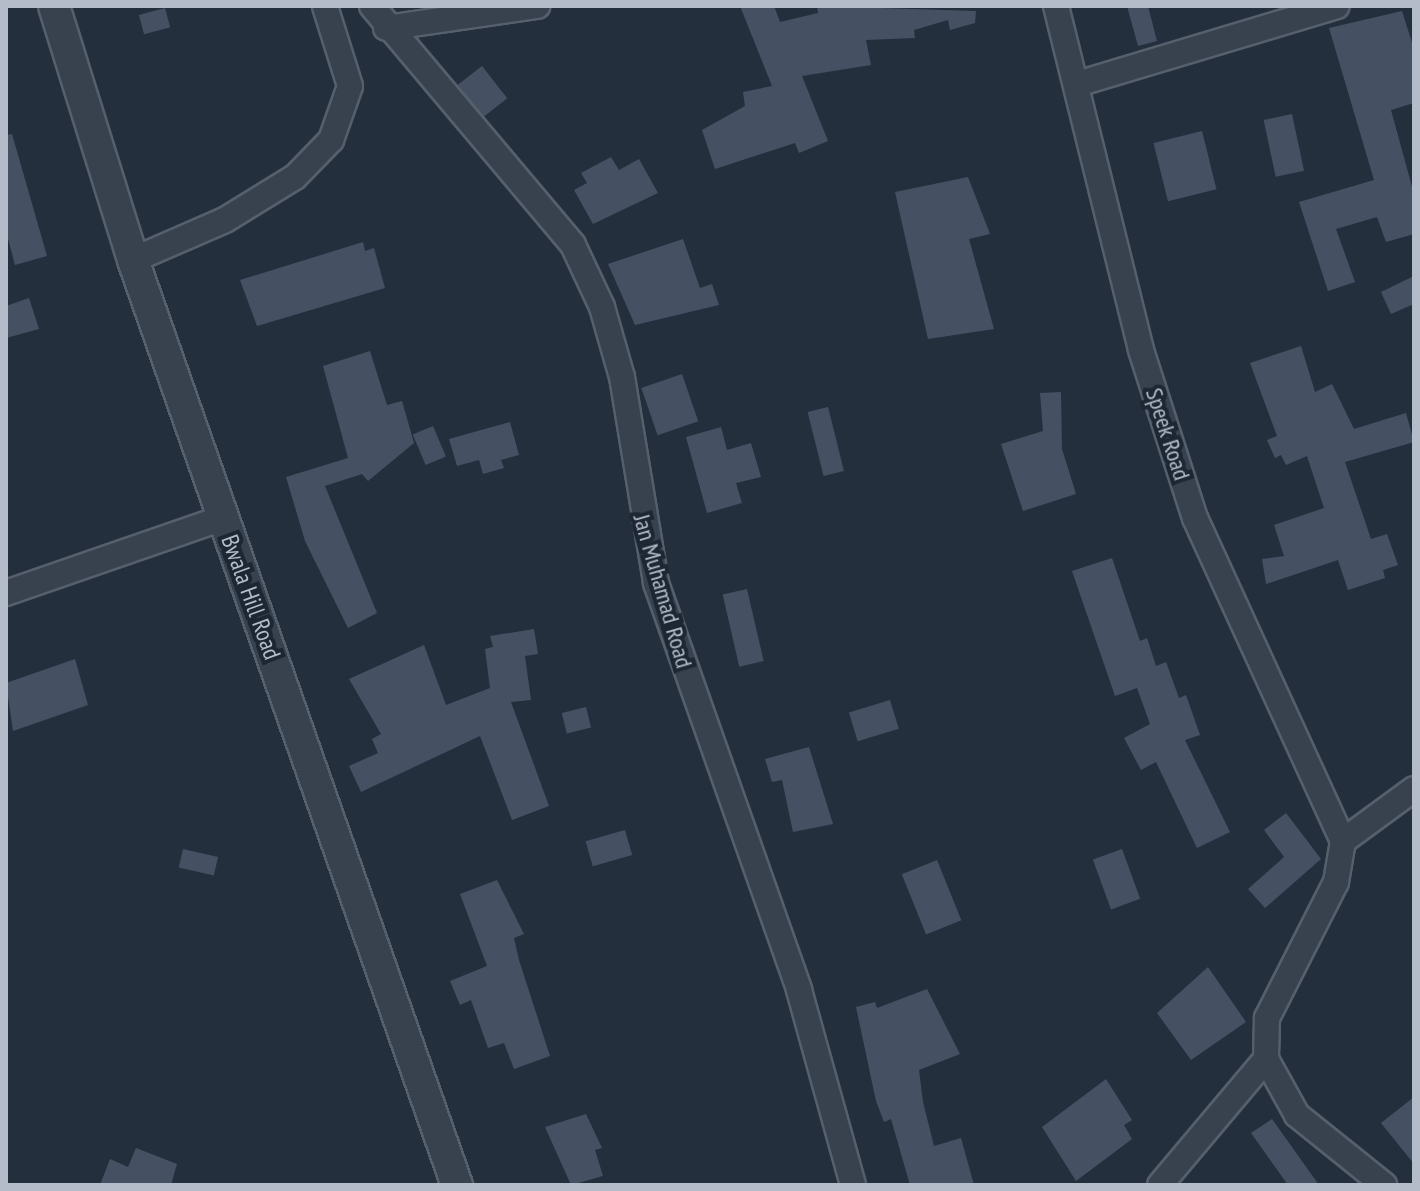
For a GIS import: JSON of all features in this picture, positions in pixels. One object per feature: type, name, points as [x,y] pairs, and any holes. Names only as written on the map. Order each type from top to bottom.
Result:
[{"type":"street","name":"Bwala Hill Road","points":[[54,6],[133,260],[457,1185]]},
{"type":"street","points":[[133,260],[225,220],[295,177],[331,140],[350,86],[325,6]]},
{"type":"street","name":"Jan Muhamad Road","points":[[372,6],[386,28],[573,245],[602,307],[622,377],[656,583],[799,990],[853,1185]]},
{"type":"street","points":[[386,28],[537,6]]},
{"type":"street","name":"Speek Road","points":[[1056,6],[1141,350],[1195,518],[1343,841]]},
{"type":"street","points":[[1077,84],[1337,6]]},
{"type":"street","points":[[6,593],[223,518]]},
{"type":"street","points":[[1384,1185],[1297,1115],[1266,1059],[1267,1018],[1336,882],[1343,841],[1414,789]]},
{"type":"street","points":[[1160,1185],[1266,1059]]},
{"type":"building","points":[[740,6],[774,6],[780,22],[818,13],[817,6],[976,11],[975,23],[950,30],[948,20],[914,30],[915,38],[866,40],[871,65],[802,76],[828,141],[799,153],[795,143],[715,169],[702,130],[745,106],[743,92],[772,86]]},
{"type":"building","points":[[1127,6],[1148,6],[1157,41],[1138,46]]},
{"type":"building","points":[[165,8],[170,27],[144,34],[139,15]]},
{"type":"building","points":[[1402,11],[1414,49],[1414,103],[1391,110],[1414,194],[1414,234],[1386,242],[1377,217],[1336,229],[1355,282],[1328,291],[1299,202],[1374,180],[1329,28]]},
{"type":"building","points":[[482,66],[507,98],[483,117],[458,85]]},
{"type":"building","points":[[1292,114],[1304,171],[1276,177],[1264,120]]},
{"type":"building","points":[[1202,131],[1217,189],[1168,201],[1153,143]]},
{"type":"building","points":[[12,134],[47,256],[15,265],[6,231],[6,135]]},
{"type":"building","points":[[611,157],[619,170],[639,159],[658,193],[593,224],[574,190],[587,183],[581,173]]},
{"type":"building","points":[[968,177],[990,234],[969,239],[994,329],[928,339],[895,192]]},
{"type":"building","points":[[683,239],[700,288],[712,284],[719,305],[635,325],[608,264]]},
{"type":"building","points":[[363,242],[365,251],[374,248],[385,288],[257,326],[240,280]]},
{"type":"building","points":[[1414,276],[1414,304],[1391,314],[1381,292]]},
{"type":"building","points":[[29,298],[39,329],[6,338],[6,306]]},
{"type":"building","points":[[1301,346],[1315,392],[1332,384],[1354,429],[1406,413],[1414,442],[1345,462],[1371,539],[1387,534],[1398,565],[1383,570],[1385,578],[1348,590],[1338,560],[1266,584],[1262,559],[1284,556],[1274,525],[1324,508],[1307,456],[1286,465],[1281,455],[1275,458],[1267,440],[1277,436],[1250,363]]},
{"type":"building","points":[[370,351],[387,405],[402,401],[414,443],[368,481],[362,474],[325,486],[377,613],[348,628],[305,541],[286,477],[348,458],[323,366]]},
{"type":"building","points":[[682,374],[698,421],[658,435],[641,388]]},
{"type":"building","points":[[1061,392],[1062,449],[1076,494],[1023,511],[1001,444],[1043,431],[1040,393]]},
{"type":"building","points":[[828,407],[844,471],[824,476],[808,412]]},
{"type":"building","points":[[510,422],[519,455],[501,460],[504,468],[483,474],[479,460],[457,466],[449,439]]},
{"type":"building","points":[[433,426],[446,456],[426,465],[413,435]]},
{"type":"building","points":[[721,427],[727,450],[751,443],[761,477],[736,483],[742,503],[707,513],[686,437]]},
{"type":"building","points":[[1112,558],[1140,641],[1147,638],[1156,666],[1166,662],[1179,698],[1186,695],[1200,735],[1185,740],[1230,832],[1197,848],[1156,762],[1141,770],[1124,738],[1150,724],[1137,688],[1115,696],[1072,571]]},
{"type":"building","points":[[747,589],[764,661],[739,667],[723,595]]},
{"type":"building","points":[[534,629],[538,654],[525,656],[531,700],[511,702],[549,806],[512,820],[480,736],[361,792],[349,766],[378,753],[372,739],[381,734],[349,679],[424,645],[446,705],[490,688],[485,649],[493,647],[490,636]]},
{"type":"building","points":[[75,659],[88,705],[13,731],[6,683]]},
{"type":"building","points":[[890,700],[899,729],[858,741],[849,713]]},
{"type":"building","points":[[586,707],[591,727],[567,733],[562,713]]},
{"type":"building","points":[[809,747],[833,824],[793,832],[782,780],[772,782],[765,759]]},
{"type":"building","points":[[1286,813],[1321,859],[1265,908],[1248,889],[1284,857],[1264,830]]},
{"type":"building","points":[[625,830],[632,855],[593,866],[586,841]]},
{"type":"building","points":[[183,849],[218,857],[214,876],[179,868]]},
{"type":"building","points":[[1122,849],[1140,899],[1111,909],[1093,860]]},
{"type":"building","points":[[937,860],[961,920],[926,935],[902,874]]},
{"type":"building","points":[[497,880],[524,934],[514,938],[550,1056],[514,1069],[504,1043],[488,1048],[471,1000],[460,1005],[450,981],[487,966],[460,894]]},
{"type":"building","points":[[1208,967],[1246,1022],[1191,1060],[1157,1013]]},
{"type":"building","points":[[927,989],[960,1054],[919,1070],[923,1102],[934,1146],[961,1138],[974,1185],[910,1185],[891,1119],[884,1122],[876,1101],[856,1007],[875,1002],[877,1008]]},
{"type":"building","points":[[1106,1079],[1132,1120],[1124,1125],[1132,1139],[1076,1181],[1042,1127]]},
{"type":"building","points":[[1414,1097],[1414,1164],[1381,1123]]},
{"type":"building","points":[[586,1114],[602,1148],[595,1150],[603,1176],[571,1185],[545,1127]]},
{"type":"building","points":[[1272,1119],[1319,1185],[1288,1185],[1251,1133]]},
{"type":"building","points":[[136,1148],[177,1164],[171,1185],[100,1185],[110,1159],[128,1167]]}]
